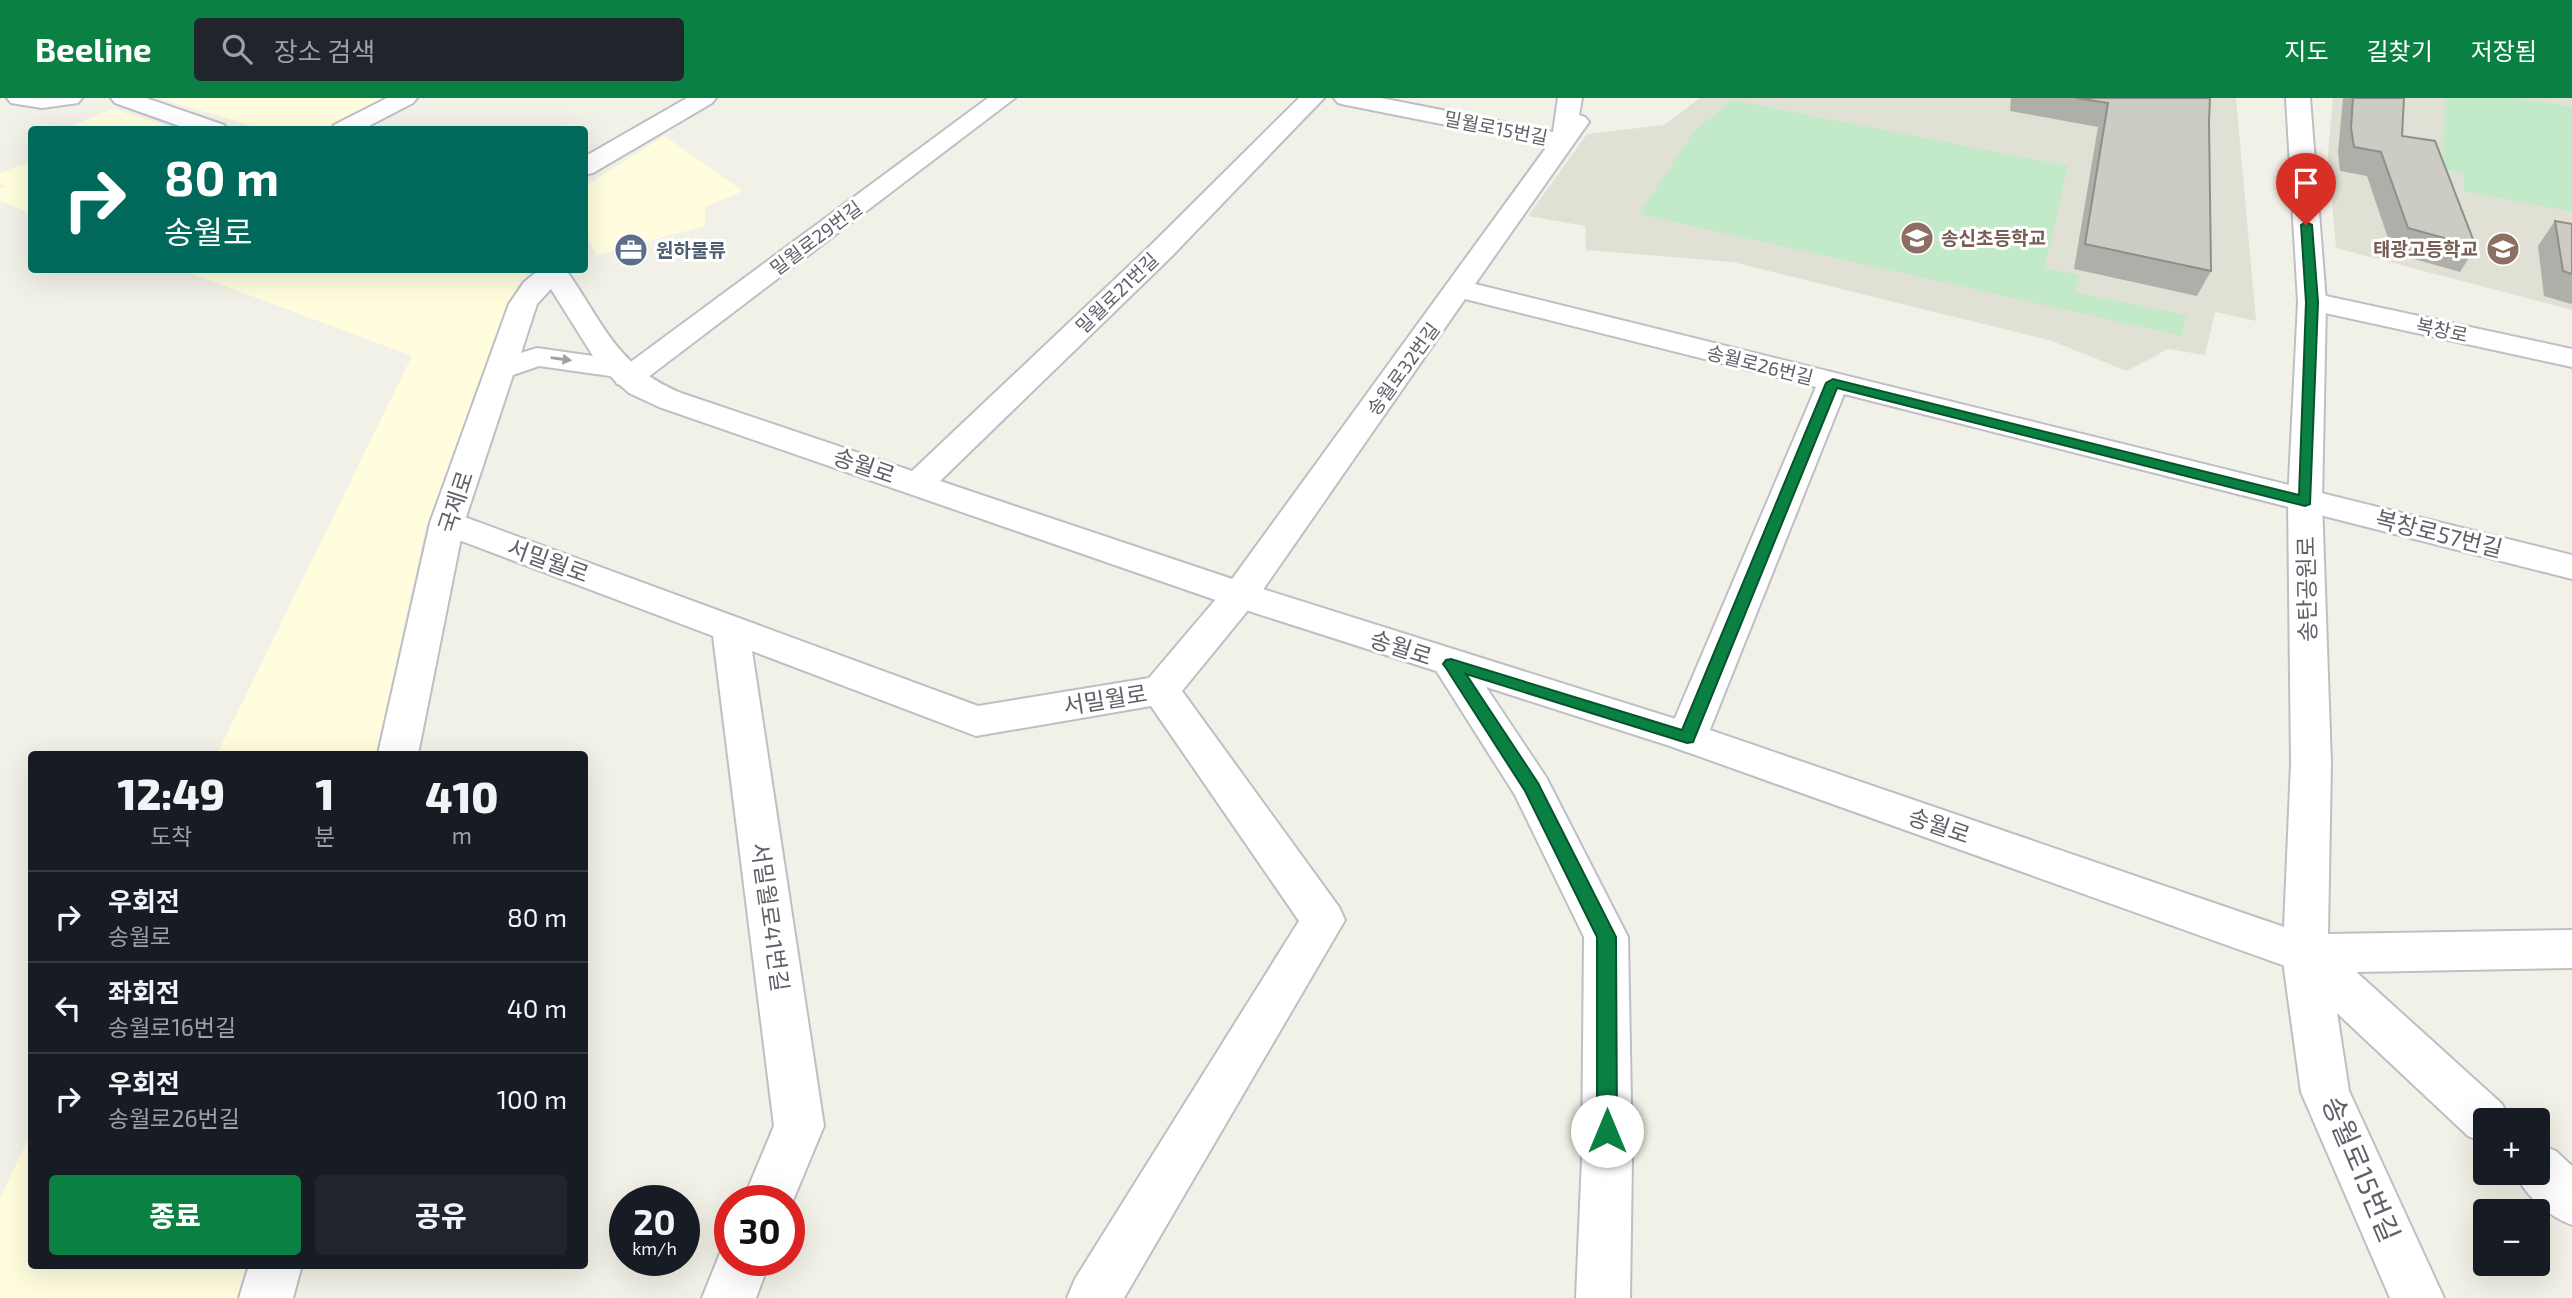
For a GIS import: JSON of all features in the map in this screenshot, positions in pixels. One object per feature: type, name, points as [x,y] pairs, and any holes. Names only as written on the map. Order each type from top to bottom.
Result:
[{"type":"street","points":[[19,98],[42,101],[70,98]]},
{"type":"street","points":[[122,98],[204,126]]},
{"type":"street","points":[[350,126],[405,98]]},
{"type":"street","points":[[588,166],[704,98]]},
{"type":"street","name":"밀월로29번길","points":[[625,373],[1003,98]]},
{"type":"street","name":"밀월로21번길","points":[[918,484],[1161,251],[1312,98]]},
{"type":"street","name":"밀월로15번길","points":[[1346,98],[1563,141]]},
{"type":"street","name":"밀월로15번길","points":[[1563,141],[1570,98]]},
{"type":"street","name":"밀월로15번길","points":[[1563,141],[1595,98]]},
{"type":"street","name":"송탄공원로","points":[[2298,98],[2312,302],[2305,501],[2311,763],[2305,954]]},
{"type":"street","name":"송월로32번길","points":[[1161,690],[1240,595],[1563,141]]},
{"type":"street","name":"국제로","points":[[399,751],[447,523],[527,297],[551,273]]},
{"type":"street","name":"송월로","points":[[554,273],[588,328],[625,373],[651,392],[670,400],[1240,595],[1687,737],[2305,954],[2473,1109]]},
{"type":"street","name":"송월로26번길","points":[[1460,289],[2305,501]]},
{"type":"street","name":"복창로","points":[[2312,302],[2572,358]]},
{"type":"street","points":[[502,369],[537,357],[625,373]]},
{"type":"street","points":[[1687,737],[1833,383]]},
{"type":"street","name":"복창로57번길","points":[[2305,501],[2572,567]]},
{"type":"street","name":"서밀월로","points":[[447,523],[976,721],[1161,690],[1323,920],[1094,1298]]},
{"type":"street","name":"서밀월로41번길","points":[[730,629],[799,1126],[774,1185]]},
{"type":"street","points":[[1451,664],[1532,788],[1606,937],[1607,1159],[1603,1298]]},
{"type":"street","points":[[2305,954],[2572,949]]},
{"type":"street","name":"송월로15번길","points":[[2305,954],[2325,1092],[2417,1298]]},
{"type":"street","points":[[2550,1179],[2572,1200]]},
{"type":"street","points":[[266,1298],[275,1269]]},
{"type":"street","points":[[729,1298],[738,1276]]},
{"type":"shaded area","points":[[158,98],[393,98],[339,126],[253,126]]},
{"type":"shaded area","name":"송신초등학교","points":[[1700,98],[2236,98],[2256,321],[2215,312],[2205,355],[2168,349],[2127,371],[2052,341],[1733,262],[1586,250],[1585,226],[1528,216],[1587,134],[1664,125]]},
{"type":"shaded area","points":[[2333,98],[2572,98],[2572,310],[2336,248],[2328,154]]},
{"type":"shaded area","points":[[113,109],[167,126],[71,126]]},
{"type":"shaded area","points":[[664,136],[743,191],[705,207],[705,226],[597,255],[588,238],[588,184]]},
{"type":"shaded area","points":[[28,162],[28,212],[0,201],[0,189],[5,186],[0,184],[0,173]]},
{"type":"shaded area","points":[[190,273],[528,273],[425,530],[377,751],[218,751],[412,356]]},
{"type":"shaded area","points":[[28,1139],[28,1269],[249,1269],[239,1298],[0,1298],[0,1198]]},
{"type":"green space","points":[[2445,98],[2516,98],[2572,107],[2572,212],[2464,191],[2463,173],[2443,169]]},
{"type":"green space","points":[[1731,100],[2068,166],[2045,268],[2079,275],[2075,292],[2186,315],[2182,336],[1639,214],[1693,133]]},
{"type":"building","points":[[2076,98],[2210,98],[2211,271],[2085,244],[2108,103]]},
{"type":"building","points":[[2353,98],[2404,98],[2402,136],[2435,141],[2476,247],[2408,228],[2381,152],[2354,147],[2351,128]]},
{"type":"building","points":[[2555,221],[2572,224],[2572,274],[2563,271]]},
{"type":"place","name":"송신초등학교","points":[[1917,238]]},
{"type":"place","name":"태광고등학교","points":[[2503,249]]},
{"type":"place","name":"원하물류","points":[[631,250]]},
{"type":"route","points":[[1607,1131],[1606,937],[1532,788],[1451,664],[1687,737],[1833,383],[2305,501],[2312,302],[2306,225]]}]
